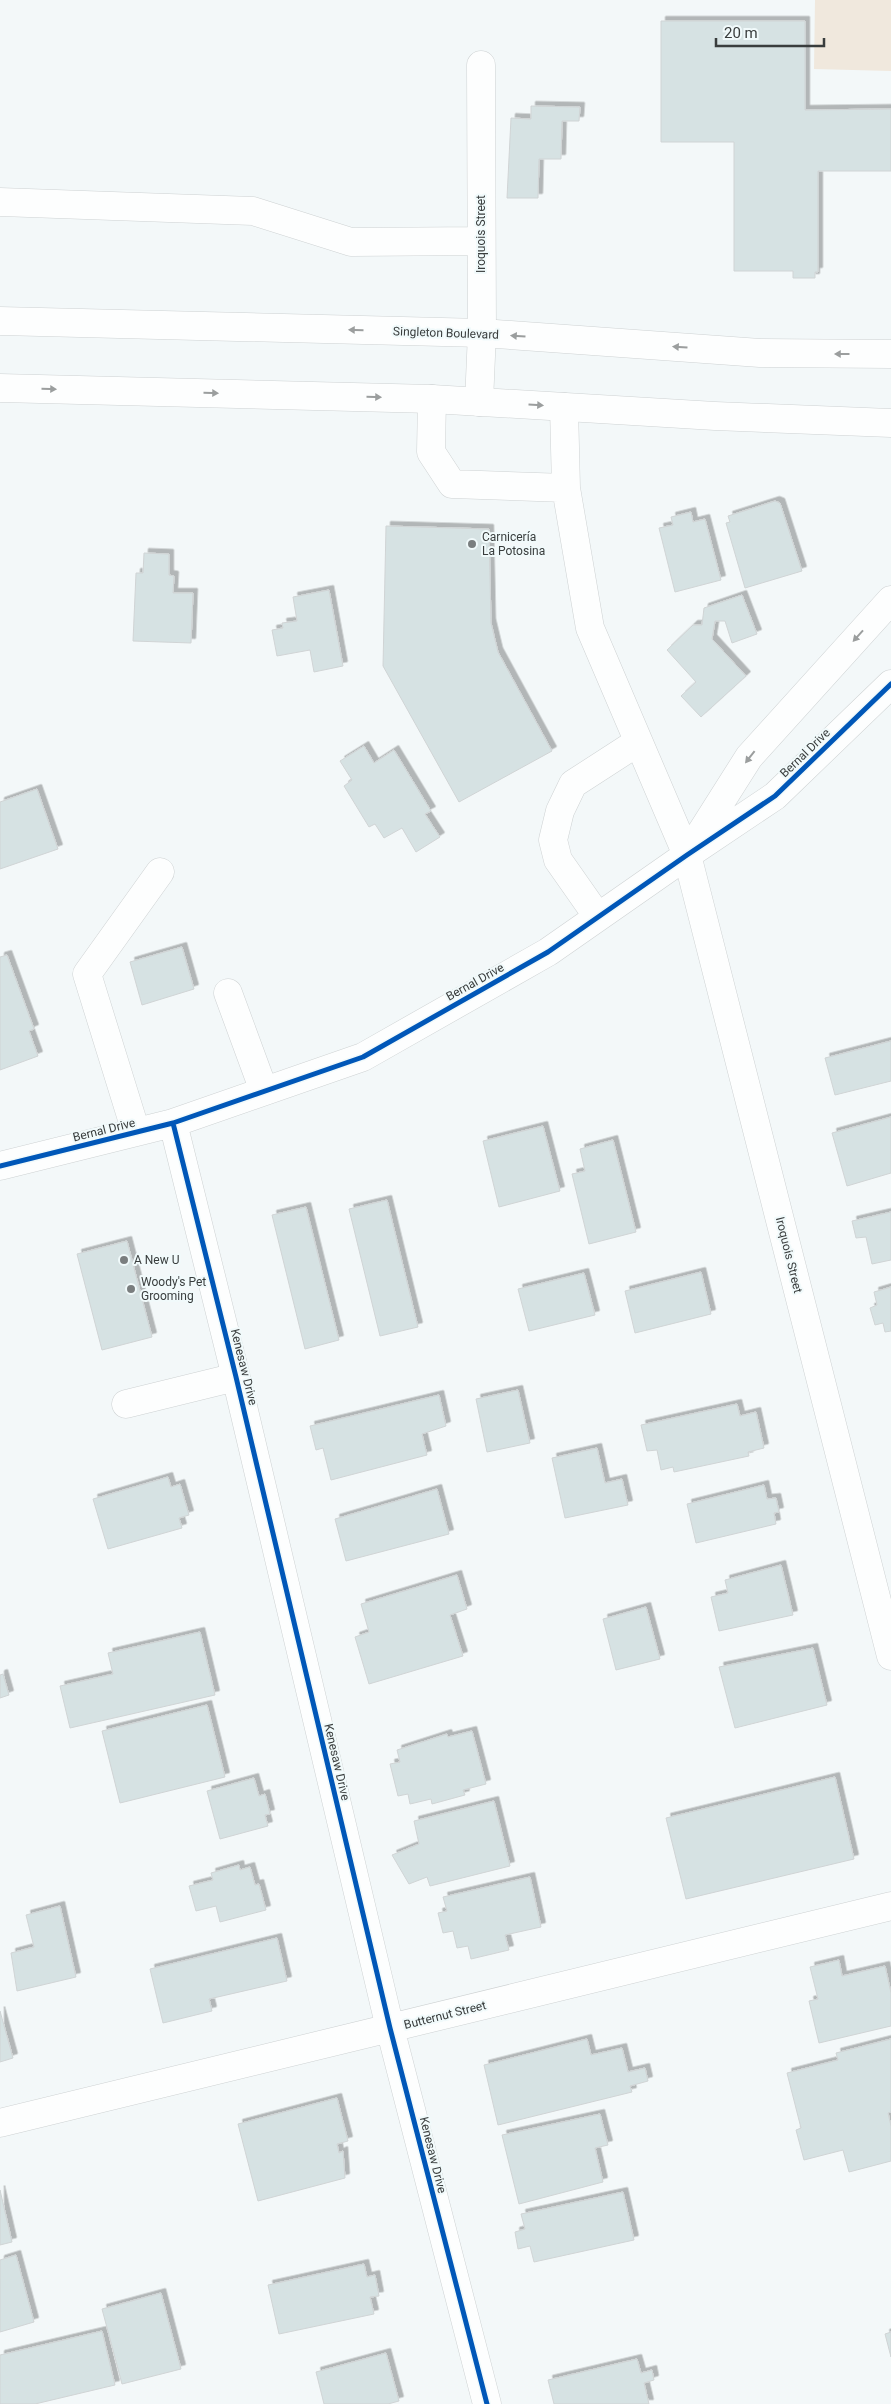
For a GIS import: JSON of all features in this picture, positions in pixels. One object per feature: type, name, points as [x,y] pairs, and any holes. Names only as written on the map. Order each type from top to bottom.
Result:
[{"type":"street","name":"Iroquois Street","points":[[479,402],[482,333],[481,65]]},
{"type":"street","points":[[0,202],[252,211],[351,242],[481,241]]},
{"type":"street","name":"Singleton Boulevard","points":[[0,321],[482,333],[760,353],[891,354]]},
{"type":"street","points":[[0,388],[432,399],[725,416],[891,423]]},
{"type":"street","points":[[432,399],[431,452],[452,484],[566,488]]},
{"type":"street","name":"Iroquois Street","points":[[564,407],[566,488],[590,628],[687,854],[891,1656]]},
{"type":"street","name":"Bernal Drive","points":[[687,854],[749,757],[891,600]]},
{"type":"street","name":"Bernal Drive","points":[[0,1166],[173,1123],[363,1057],[548,952],[687,854],[775,796],[891,684]]},
{"type":"street","points":[[598,917],[558,860],[553,840],[555,830],[560,811],[573,784],[638,742]]},
{"type":"street","points":[[136,1132],[87,974],[160,872]]},
{"type":"street","points":[[228,993],[264,1091]]},
{"type":"street","name":"Kenesaw Drive","points":[[173,1123],[236,1377],[390,2028],[487,2404]]},
{"type":"street","points":[[126,1404],[236,1377]]},
{"type":"street","name":"Butternut Street","points":[[0,2124],[891,1906]]},
{"type":"shaded area","points":[[815,0],[891,0],[891,71],[814,69]]},
{"type":"building","points":[[661,21],[805,21],[805,110],[891,109],[891,171],[818,171],[818,272],[815,272],[815,278],[793,278],[793,271],[734,271],[734,142],[661,142]]},
{"type":"building","points":[[531,106],[580,107],[579,121],[562,121],[561,159],[539,159],[538,198],[507,198],[511,118],[531,119]]},
{"type":"building","points":[[775,501],[780,503],[802,571],[745,588],[726,523],[730,522],[728,516]]},
{"type":"building","points":[[691,512],[693,522],[705,519],[721,580],[675,592],[659,528],[673,525],[671,517]]},
{"type":"building","points":[[386,526],[489,529],[491,623],[498,652],[552,751],[459,802],[383,666]]},
{"type":"building","points":[[144,553],[169,554],[169,575],[174,576],[173,593],[193,593],[191,643],[133,641],[136,573],[143,573]]},
{"type":"building","points":[[329,590],[343,666],[314,672],[310,650],[277,656],[272,630],[283,628],[282,623],[297,621],[293,597]]},
{"type":"building","points":[[742,595],[757,634],[732,643],[725,621],[715,621],[712,639],[746,676],[701,717],[681,696],[696,682],[667,650],[693,625],[702,625],[704,608]]},
{"type":"building","points":[[364,746],[374,763],[394,750],[431,811],[425,814],[440,837],[416,852],[402,828],[384,838],[375,824],[369,827],[344,786],[352,780],[340,761]]},
{"type":"building","points":[[37,789],[58,849],[0,869],[0,802]]},
{"type":"building","points":[[182,947],[194,989],[142,1005],[130,962]]},
{"type":"building","points":[[7,955],[34,1029],[29,1031],[38,1056],[0,1070],[0,957]]},
{"type":"building","points":[[891,1041],[891,1081],[835,1095],[825,1058]]},
{"type":"building","points":[[891,1117],[891,1173],[847,1186],[832,1133]]},
{"type":"building","points":[[543,1126],[560,1191],[499,1207],[483,1141]]},
{"type":"building","points":[[613,1140],[636,1232],[589,1244],[572,1174],[585,1171],[580,1149]]},
{"type":"building","points":[[387,1200],[418,1327],[380,1336],[349,1209]]},
{"type":"building","points":[[306,1207],[339,1340],[305,1349],[272,1215]]},
{"type":"building","points":[[891,1212],[891,1260],[872,1264],[866,1237],[856,1238],[852,1221]]},
{"type":"building","points":[[127,1241],[152,1337],[102,1350],[77,1254]]},
{"type":"building","points":[[701,1272],[711,1314],[635,1333],[625,1291]]},
{"type":"building","points":[[584,1273],[595,1315],[529,1331],[518,1289]]},
{"type":"building","points":[[891,1287],[891,1331],[885,1332],[883,1323],[875,1325],[870,1308],[877,1305],[874,1292]]},
{"type":"building","points":[[518,1390],[530,1443],[487,1452],[476,1399]]},
{"type":"building","points":[[439,1395],[446,1426],[422,1434],[427,1455],[331,1480],[323,1448],[316,1450],[310,1426]]},
{"type":"building","points":[[737,1404],[740,1416],[756,1412],[764,1448],[748,1452],[749,1456],[674,1472],[673,1467],[661,1470],[657,1450],[647,1451],[641,1425]]},
{"type":"building","points":[[597,1448],[605,1483],[622,1479],[628,1505],[565,1518],[552,1458]]},
{"type":"building","points":[[168,1477],[171,1487],[180,1484],[189,1515],[179,1518],[182,1528],[108,1549],[93,1499]]},
{"type":"building","points":[[764,1485],[767,1499],[776,1498],[779,1512],[774,1513],[776,1524],[696,1543],[687,1504]]},
{"type":"building","points":[[437,1489],[449,1534],[346,1561],[335,1519]]},
{"type":"building","points":[[781,1565],[793,1615],[719,1631],[711,1597],[728,1593],[725,1580]]},
{"type":"building","points":[[457,1575],[467,1609],[450,1615],[463,1656],[369,1684],[355,1637],[369,1632],[361,1604]]},
{"type":"building","points":[[646,1607],[660,1659],[616,1670],[603,1619]]},
{"type":"building","points":[[200,1632],[215,1695],[70,1728],[60,1686],[113,1674],[108,1653]]},
{"type":"building","points":[[813,1648],[827,1705],[735,1728],[719,1667]]},
{"type":"building","points":[[3,1674],[9,1695],[0,1698],[0,1675]]},
{"type":"building","points":[[207,1705],[225,1777],[120,1803],[102,1731]]},
{"type":"building","points":[[472,1731],[486,1784],[463,1790],[465,1795],[432,1804],[431,1799],[410,1804],[408,1794],[398,1796],[390,1764],[400,1762],[397,1750],[447,1734],[448,1737]]},
{"type":"building","points":[[835,1777],[854,1859],[686,1899],[666,1818]]},
{"type":"building","points":[[254,1778],[259,1796],[265,1794],[270,1814],[265,1815],[268,1826],[220,1839],[207,1791]]},
{"type":"building","points":[[494,1801],[510,1866],[430,1886],[427,1877],[409,1884],[392,1855],[419,1844],[414,1821]]},
{"type":"building","points":[[239,1865],[240,1870],[250,1867],[255,1885],[259,1884],[266,1910],[220,1922],[216,1906],[196,1911],[189,1886],[213,1880],[211,1873]]},
{"type":"building","points":[[530,1877],[541,1927],[505,1935],[509,1950],[471,1959],[468,1946],[457,1948],[453,1931],[443,1933],[438,1913],[447,1911],[443,1897]]},
{"type":"building","points":[[60,1906],[76,1977],[17,1991],[11,1953],[34,1947],[26,1915]]},
{"type":"building","points":[[277,1938],[287,1981],[209,1999],[212,2011],[163,2023],[150,1969]]},
{"type":"building","points":[[839,1960],[842,1976],[885,1966],[891,1993],[891,2026],[819,2043],[809,2001],[818,1999],[810,1967]]},
{"type":"building","points":[[0,2011],[13,2058],[0,2062]]},
{"type":"building","points":[[587,2039],[591,2055],[622,2048],[628,2072],[645,2068],[648,2081],[630,2086],[632,2092],[498,2125],[484,2065]]},
{"type":"building","points":[[891,2039],[891,2112],[888,2113],[891,2126],[891,2161],[849,2172],[843,2150],[804,2160],[796,2130],[801,2128],[787,2073],[838,2060],[836,2053]]},
{"type":"building","points":[[337,2098],[348,2141],[337,2144],[339,2153],[343,2151],[345,2178],[258,2201],[238,2124]]},
{"type":"building","points":[[600,2114],[608,2145],[595,2148],[603,2182],[519,2204],[502,2135]]},
{"type":"building","points":[[0,2190],[12,2242],[0,2245]]},
{"type":"building","points":[[623,2192],[634,2240],[534,2262],[530,2246],[518,2249],[515,2232],[525,2229],[521,2214]]},
{"type":"building","points":[[16,2255],[34,2322],[0,2332],[0,2260]]},
{"type":"building","points":[[364,2264],[367,2277],[375,2275],[379,2296],[370,2297],[374,2314],[279,2334],[268,2285]]},
{"type":"building","points":[[161,2293],[181,2369],[122,2384],[102,2309]]},
{"type":"building","points":[[102,2331],[115,2385],[35,2404],[0,2404],[0,2355]]},
{"type":"building","points":[[891,2332],[891,2357],[885,2334]]},
{"type":"building","points":[[386,2353],[399,2401],[388,2404],[324,2404],[316,2372]]},
{"type":"building","points":[[637,2359],[641,2373],[652,2370],[654,2380],[644,2383],[649,2404],[554,2404],[548,2380]]},
{"type":"cycle path","points":[[0,1166],[173,1123],[363,1057],[548,952],[775,796],[891,684]]},
{"type":"cycle path","points":[[173,1123],[236,1377],[390,2028],[487,2404]]},
{"type":"place","name":"Carnicería La Potosina","points":[[472,544]]},
{"type":"place","name":"A New U","points":[[124,1260]]},
{"type":"place","name":"Woody's Pet Grooming","points":[[131,1289]]}]
